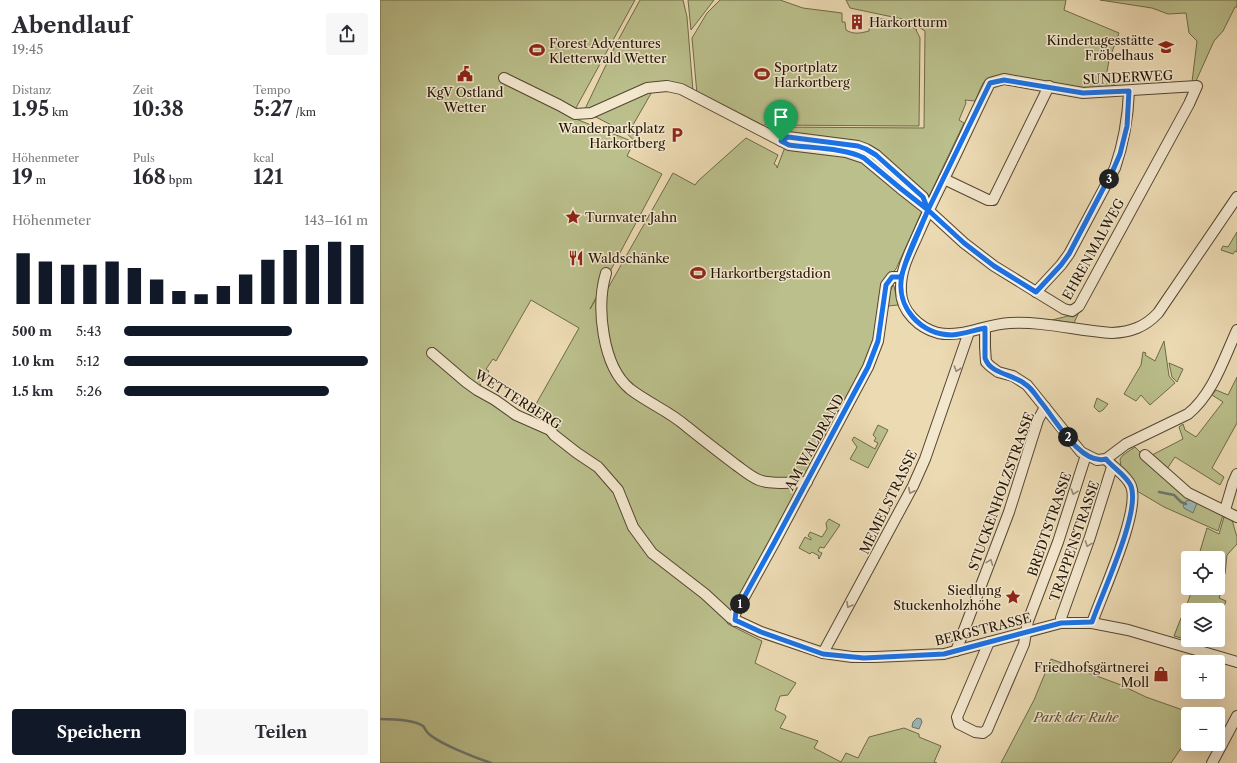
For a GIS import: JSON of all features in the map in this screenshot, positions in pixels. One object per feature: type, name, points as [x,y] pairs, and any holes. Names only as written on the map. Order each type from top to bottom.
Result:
[{"type":"street","name":"EHRENMALWEG","points":[[504,78],[575,114],[591,113],[647,88],[667,86],[681,89],[789,145],[859,155],[928,210],[964,243],[994,266],[1064,309],[1072,311],[1077,308],[1189,104],[1196,86]]},
{"type":"street","name":"SUNDERWEG","points":[[944,179],[990,83],[1004,80],[1049,86],[1083,93],[1196,86]]},
{"type":"street","points":[[1049,86],[993,200],[988,200],[944,179],[928,210],[901,277],[901,292],[903,301],[911,316],[925,328],[938,333],[952,335],[1010,323],[1112,333],[1123,333],[1138,328],[1150,321],[1158,313],[1237,197]]},
{"type":"street","points":[[1036,292],[1069,254],[1114,168],[1124,140],[1127,126],[1129,91]]},
{"type":"street","points":[[606,273],[602,295],[602,324],[610,359],[624,384],[638,395],[675,417],[728,459],[758,480],[771,482],[807,482]]},
{"type":"street","name":"AM WALDRAND","points":[[735,620],[736,612],[868,367],[878,341],[886,285],[892,277],[901,277]]},
{"type":"street","points":[[985,328],[986,362],[993,369],[1013,376],[1027,385],[1071,441],[1086,455],[1109,463],[1130,483],[1133,492],[1133,499],[1127,527],[1092,622]]},
{"type":"street","points":[[1109,463],[1126,444],[1188,414],[1193,410],[1204,397],[1212,383],[1237,330]]},
{"type":"street","name":"MEMELSTRASSE","points":[[823,654],[913,486],[928,452],[969,332]]},
{"type":"street","name":"WETTERBERG","points":[[432,353],[471,386],[495,400],[516,415],[550,430],[554,435],[577,453],[598,467],[618,490],[633,527],[652,553],[735,620]]},
{"type":"street","name":"STUCKENHOLZSTRASSE","points":[[956,651],[1009,512],[1038,420],[1045,407]]},
{"type":"street","name":"BREDTSTRASSE","points":[[989,642],[957,717],[960,724],[975,732],[983,733],[987,730],[992,720],[1024,644],[1028,621],[1058,542],[1086,455]]},
{"type":"street","points":[[1145,455],[1188,493],[1237,517]]},
{"type":"street","name":"TRAPPENSTRASSE","points":[[1061,623],[1061,618],[1090,537],[1109,463]]},
{"type":"street","points":[[1225,510],[1237,474]]},
{"type":"street","name":"BERGSTRASSE","points":[[735,620],[761,632],[823,654],[870,658],[935,655],[956,651],[1061,623],[1092,622],[1123,629],[1237,662]]},
{"type":"street","points":[[1212,763],[1237,716]]},
{"type":"green space","points":[[380,0],[635,0],[571,117],[634,142],[627,156],[662,174],[590,309],[597,297],[603,297],[673,173],[695,185],[746,138],[778,155],[774,164],[777,168],[790,134],[778,133],[768,129],[769,127],[924,128],[925,31],[907,20],[850,8],[846,0],[1066,0],[1064,10],[1119,33],[1109,60],[1106,78],[1114,81],[1114,88],[1086,89],[999,76],[988,78],[985,81],[975,101],[965,100],[966,103],[959,120],[964,123],[896,269],[890,275],[875,340],[865,366],[726,620],[728,624],[762,641],[755,663],[796,683],[788,695],[780,696],[775,710],[786,717],[780,728],[818,741],[814,748],[841,762],[846,753],[858,758],[869,737],[904,728],[919,734],[919,737],[941,746],[934,762],[937,763],[380,763]],"holes":[[[531,300],[579,328],[527,420],[477,390],[489,371],[486,369],[493,359],[496,361]]]},
{"type":"green space","points":[[640,0],[683,0],[687,17],[693,91],[681,88],[653,90],[629,132],[640,138],[638,144],[625,132],[584,111],[616,44]]},
{"type":"green space","points":[[688,0],[714,0],[691,30]]},
{"type":"green space","points":[[720,0],[780,0],[803,8],[842,13],[842,22],[845,22],[846,30],[855,33],[869,31],[870,17],[900,22],[917,30],[920,38],[919,126],[766,124],[763,126],[697,94],[692,38],[707,13]]},
{"type":"green space","points":[[1100,0],[1237,0],[1237,7],[1235,7],[1223,31],[1214,41],[1196,81],[1192,82],[1197,41],[1189,33],[1186,13],[1168,14],[1152,8]]},
{"type":"green space","points":[[1237,232],[1237,252],[1235,251],[1233,254],[1221,250],[1223,246],[1228,247]]},
{"type":"green space","points":[[893,285],[898,305],[888,306],[889,294]]},
{"type":"green space","points":[[1079,312],[1074,323],[1052,320],[1068,316],[1073,317]]},
{"type":"green space","points":[[1164,341],[1169,376],[1175,383],[1150,405],[1141,395],[1136,401],[1124,394],[1141,365],[1143,352],[1155,361]]},
{"type":"green space","points":[[1169,363],[1183,369],[1177,382],[1172,377]]},
{"type":"green space","points":[[1237,377],[1237,423],[1212,468],[1224,477],[1220,485],[1175,457],[1167,469],[1150,456],[1183,439],[1179,427],[1183,424],[1185,430],[1196,437],[1223,402],[1212,395],[1216,390],[1228,395]]},
{"type":"green space","points":[[1097,398],[1108,404],[1099,412],[1094,407]]},
{"type":"green space","points":[[878,425],[888,430],[868,468],[850,459],[857,447],[852,440],[854,437],[875,449],[878,443],[874,441],[876,438],[873,435]]},
{"type":"green space","points":[[1135,447],[1144,456],[1223,515],[1218,531],[1164,507],[1137,491],[1121,468],[1120,459],[1123,455]]},
{"type":"green space","points":[[1224,517],[1232,520],[1237,537],[1237,544],[1227,555],[1225,574],[1225,551],[1200,551],[1207,528],[1219,534]]},
{"type":"green space","points":[[829,519],[840,525],[824,548],[820,547],[818,551],[822,553],[819,559],[819,556],[812,552],[810,554],[799,548],[805,537],[811,540],[808,536],[810,532],[822,537],[827,529],[826,523]]},
{"type":"green space","points":[[1190,595],[1220,595],[1219,598],[1226,601],[1225,604],[1187,603]]},
{"type":"green space","points":[[1181,618],[1181,638],[1174,636]]},
{"type":"green space","name":"Park der Ruhe","points":[[1051,659],[1181,709],[1181,748],[1171,763],[1001,763],[1034,700]]},
{"type":"water","points":[[1190,500],[1197,503],[1193,513],[1184,508],[1183,505],[1186,501]]},
{"type":"water","points":[[917,718],[921,719],[922,722],[919,729],[912,727],[913,722]]},
{"type":"waterway","points":[[1159,492],[1174,495],[1181,502],[1186,504]]},
{"type":"waterway","points":[[380,719],[414,722],[423,726],[428,733],[441,742],[491,763]]},
{"type":"place","name":"Harkortturm","points":[[857,22]]},
{"type":"place","name":"Kindertagesstätte Fröbelhaus","points":[[1166,47]]},
{"type":"place","name":"Forest Adventures Kletterwald Wetter","points":[[537,50]]},
{"type":"place","name":"KgV Ostland Wetter","points":[[465,74]]},
{"type":"place","name":"Sportplatz Harkortberg","points":[[762,74]]},
{"type":"place","name":"Wanderparkplatz Harkortberg","points":[[677,135]]},
{"type":"place","name":"Turnvater Jahn","points":[[573,217]]},
{"type":"place","name":"Waldschänke","points":[[576,258]]},
{"type":"place","name":"Harkortbergstadion","points":[[698,273]]},
{"type":"place","name":"Siedlung Stuckenholzhöhe","points":[[1013,597]]},
{"type":"place","name":"Friedhofsgärtnerei Moll","points":[[1161,674]]},
{"type":"route","points":[[781,141],[788,137],[858,146],[866,149],[876,155],[923,197],[928,210],[990,83],[1004,80],[1049,86],[1062,90],[1083,93],[1129,91],[1127,126],[1120,154],[1114,168],[1069,254],[1036,292],[994,266],[964,243],[928,210],[906,262],[901,277],[901,292],[903,301],[906,310],[911,316],[925,328],[938,333],[952,335],[985,328],[986,362],[998,372],[1013,376],[1027,385],[1081,452],[1093,459],[1101,461],[1106,459],[1112,467],[1130,483],[1133,492],[1133,499],[1130,520],[1092,622],[1061,623],[944,654],[864,658],[823,654],[761,632],[735,620],[734,616],[736,612],[860,385],[878,341],[883,297],[886,285],[892,277],[901,277],[928,210],[859,155],[789,145],[781,141]]}]
